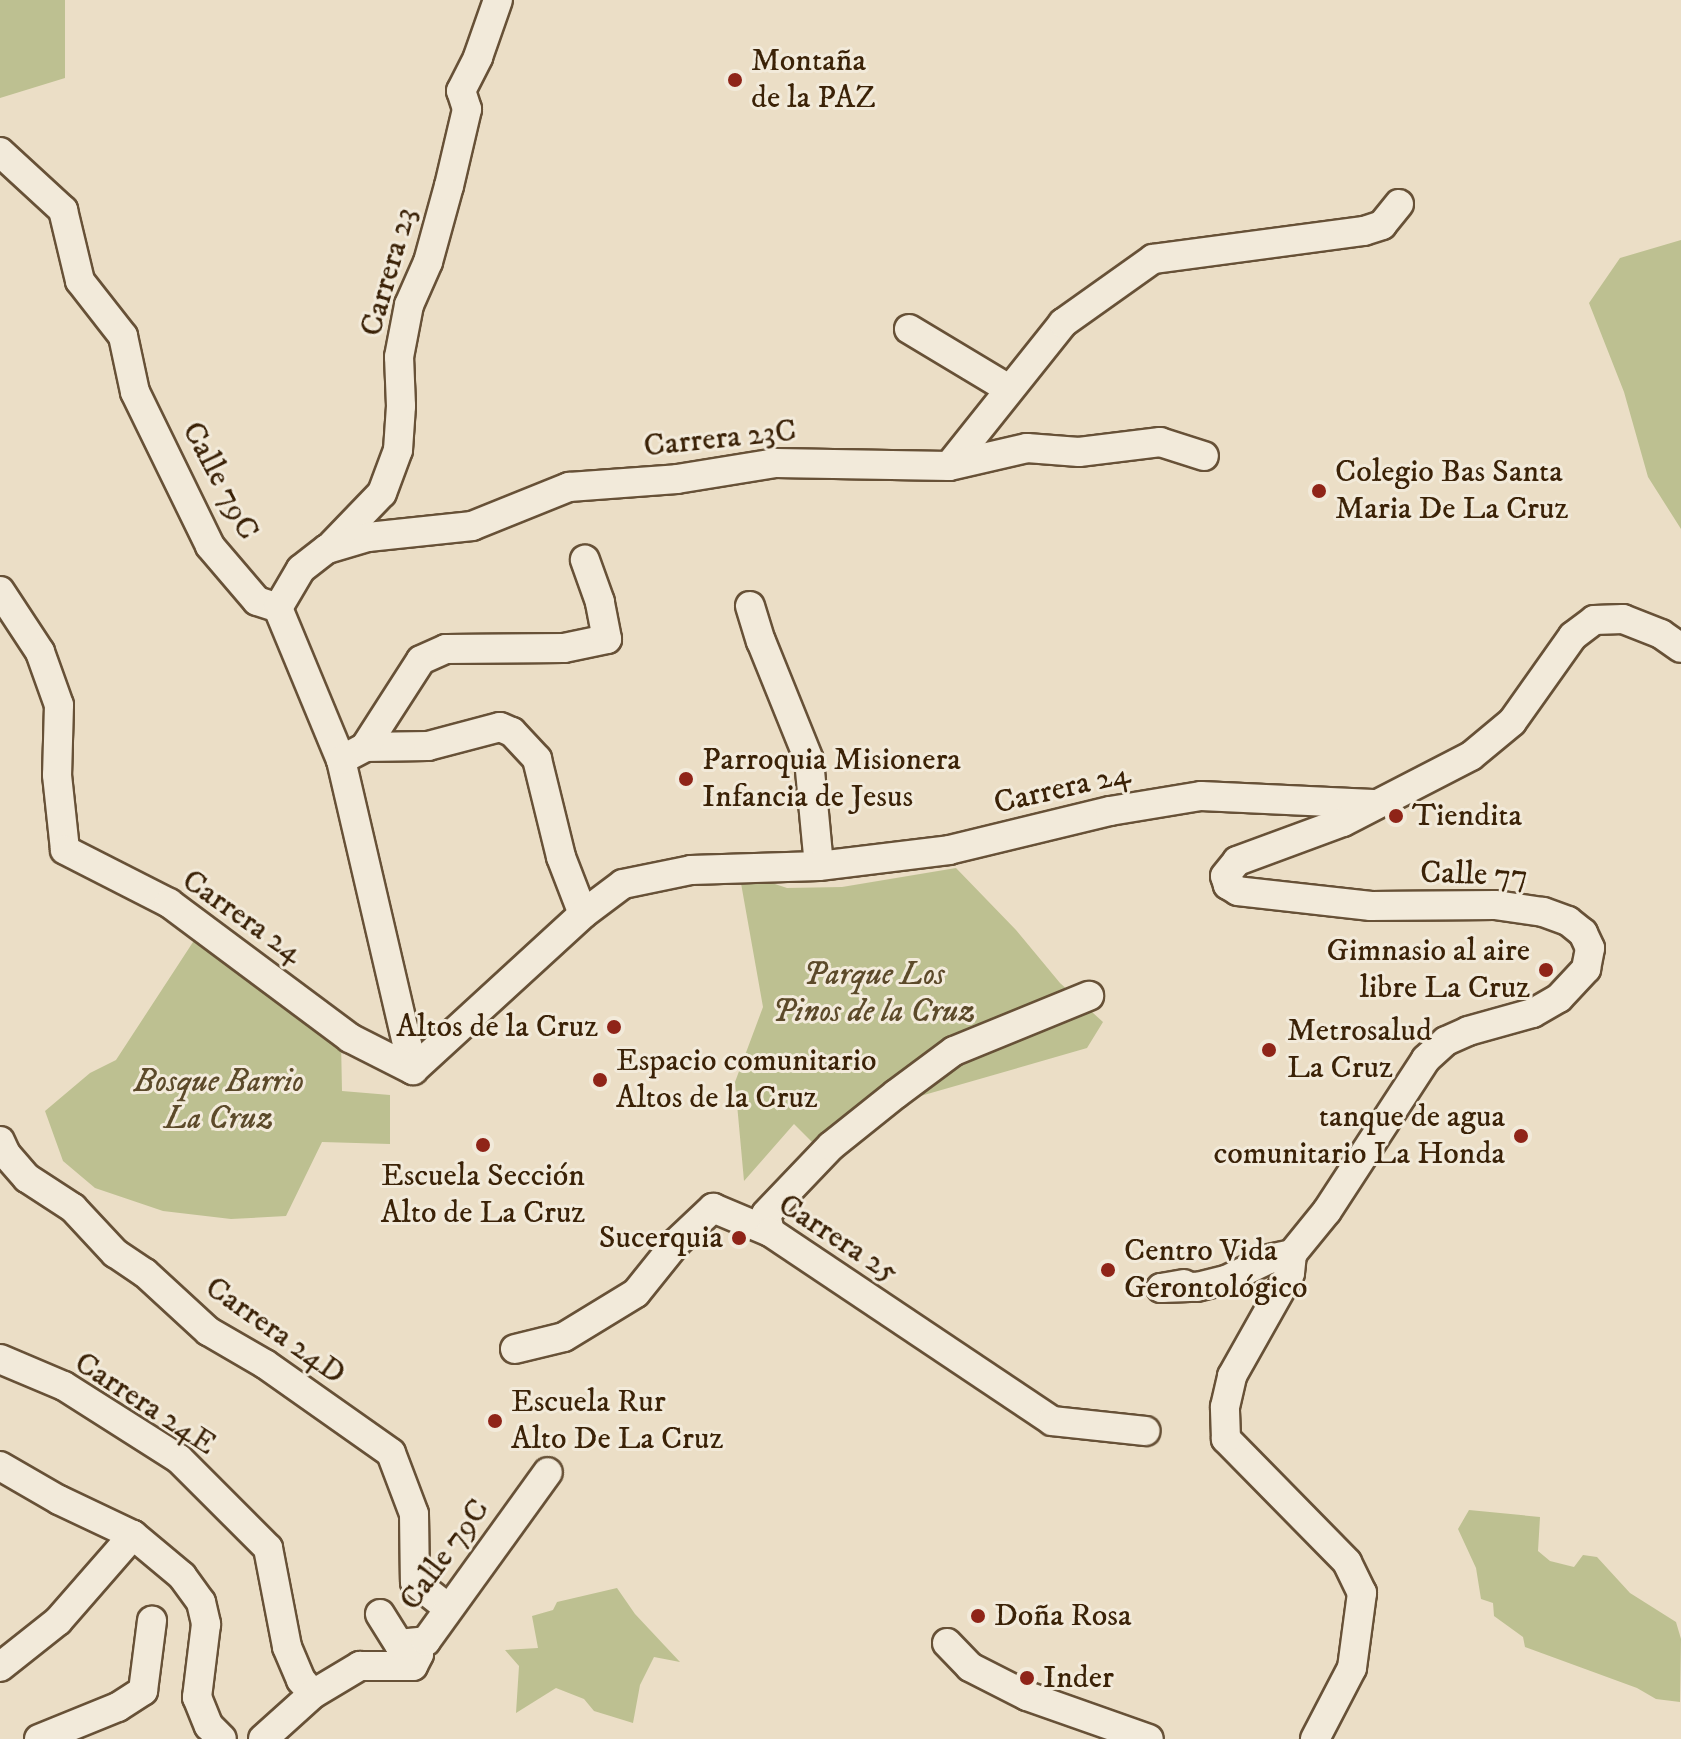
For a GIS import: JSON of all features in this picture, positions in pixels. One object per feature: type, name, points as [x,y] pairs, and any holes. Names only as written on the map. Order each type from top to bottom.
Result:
[{"type":"street","name":"Carrera 23","points":[[327,549],[382,493],[398,450],[401,406],[399,357],[409,305],[428,262],[449,186],[467,109],[461,91],[478,57],[498,0]]},
{"type":"street","name":"Calle 79C","points":[[0,152],[63,210],[80,281],[123,336],[135,392],[210,546],[257,601],[278,608]]},
{"type":"street","points":[[949,466],[1063,323],[1153,259],[1364,231],[1382,225],[1399,204]]},
{"type":"street","points":[[909,329],[1009,389]]},
{"type":"street","name":"Carrera 23C","points":[[278,608],[301,569],[327,549],[368,537],[472,526],[569,487],[677,479],[776,463],[949,466],[1027,448],[1079,452],[1160,442],[1204,456]]},
{"type":"street","points":[[353,753],[421,660],[446,649],[564,648],[607,639],[600,602],[585,560]]},
{"type":"street","name":"Carrera 24","points":[[0,591],[40,652],[59,705],[57,775],[65,850],[169,903],[350,1038],[413,1070],[583,914],[623,884],[691,870],[819,866],[949,850],[1110,811],[1201,796],[1376,804]]},
{"type":"street","points":[[750,606],[809,760],[819,866]]},
{"type":"street","points":[[278,608],[353,753],[413,1070]]},
{"type":"street","name":"Calle 77","points":[[1315,1739],[1352,1668],[1362,1593],[1347,1562],[1226,1439],[1225,1407],[1232,1376],[1290,1273],[1292,1254],[1327,1211],[1426,1059],[1446,1041],[1468,1031],[1533,1013],[1559,998],[1586,969],[1590,948],[1583,933],[1568,921],[1543,912],[1495,905],[1371,906],[1238,891],[1228,885],[1225,876],[1237,861],[1343,822],[1471,756],[1524,709],[1573,636],[1594,620],[1623,619],[1661,634],[1681,648]]},
{"type":"street","points":[[353,753],[428,746],[500,727],[512,732],[537,759],[554,818],[561,857],[583,914]]},
{"type":"street","points":[[770,1232],[766,1214],[831,1146],[954,1051],[1089,996]]},
{"type":"street","name":"Carrera 24D","points":[[0,1141],[6,1154],[27,1178],[73,1208],[115,1253],[145,1273],[208,1331],[265,1364],[391,1453],[414,1514],[415,1582],[448,1608]]},
{"type":"street","name":"Carrera 25","points":[[515,1349],[564,1337],[636,1293],[677,1242],[713,1208],[770,1232],[1052,1421],[1145,1431]]},
{"type":"street","points":[[1184,1284],[1161,1288],[1197,1287],[1226,1280],[1269,1259],[1292,1254]]},
{"type":"street","name":"Carrera 24E","points":[[0,1359],[64,1386],[179,1459],[268,1548],[287,1647],[301,1680],[313,1694]]},
{"type":"street","points":[[0,1466],[59,1500],[133,1535],[182,1576],[201,1602],[206,1635],[197,1697],[209,1726],[222,1739]]},
{"type":"street","name":"Calle 79C","points":[[399,1644],[426,1641],[548,1472]]},
{"type":"street","points":[[0,1667],[58,1621],[133,1535]]},
{"type":"street","points":[[380,1614],[399,1644]]},
{"type":"street","points":[[39,1739],[118,1707],[143,1691],[149,1668],[152,1621]]},
{"type":"street","points":[[947,1643],[970,1667],[1027,1696],[1149,1739]]},
{"type":"street","name":"Calle 79C","points":[[278,1733],[313,1694],[360,1666],[413,1666],[419,1654],[399,1644]]},
{"type":"green space","points":[[0,0],[65,0],[65,78],[0,98]]},
{"type":"green space","points":[[1681,240],[1681,529],[1648,477],[1624,392],[1589,303],[1620,258]]},
{"type":"green space","name":"Parque Los Pinos de la Cruz","points":[[956,868],[1016,930],[1060,983],[1103,1022],[1087,1048],[903,1101],[830,1160],[794,1124],[744,1181],[735,1082],[763,1007],[739,872],[787,888],[842,887]]},
{"type":"green space","name":"Bosque Barrio La Cruz","points":[[195,939],[341,1041],[342,1091],[390,1095],[390,1144],[322,1142],[286,1216],[231,1219],[163,1211],[95,1188],[63,1161],[45,1111],[90,1073],[116,1060]]},
{"type":"green space","points":[[1469,1510],[1540,1517],[1538,1551],[1550,1561],[1574,1567],[1583,1555],[1597,1557],[1630,1593],[1676,1622],[1681,1639],[1680,1702],[1656,1699],[1637,1688],[1525,1647],[1523,1637],[1494,1616],[1493,1603],[1481,1599],[1476,1568],[1458,1529]]},
{"type":"green space","points":[[617,1588],[635,1614],[680,1662],[654,1657],[640,1685],[633,1723],[594,1711],[584,1699],[556,1688],[516,1713],[519,1666],[505,1650],[538,1648],[532,1616],[553,1610],[557,1602]]},
{"type":"place","name":"Montaña de la PAZ","points":[[735,80]]},
{"type":"place","name":"Colegio Bas Santa Maria De La Cruz","points":[[1319,491]]},
{"type":"place","name":"Parroquia Misionera Infancia de Jesus","points":[[686,779]]},
{"type":"place","name":"Tiendita","points":[[1396,816]]},
{"type":"place","name":"Gimnasio al aire libre La Cruz","points":[[1546,970]]},
{"type":"place","name":"Altos de la Cruz","points":[[614,1027]]},
{"type":"place","name":"Metrosalud La Cruz","points":[[1269,1050]]},
{"type":"place","name":"Espacio comunitario Altos de la Cruz","points":[[600,1080]]},
{"type":"place","name":"tanque de agua comunitario La Honda","points":[[1521,1136]]},
{"type":"place","name":"Escuela Sección Alto de La Cruz","points":[[483,1145]]},
{"type":"place","name":"Sucerquia","points":[[739,1238]]},
{"type":"place","name":"Centro Vida Gerontológico","points":[[1108,1270]]},
{"type":"place","name":"Escuela Rur Alto De La Cruz","points":[[495,1421]]},
{"type":"place","name":"Doña Rosa","points":[[978,1616]]},
{"type":"place","name":"Inder","points":[[1027,1678]]}]
